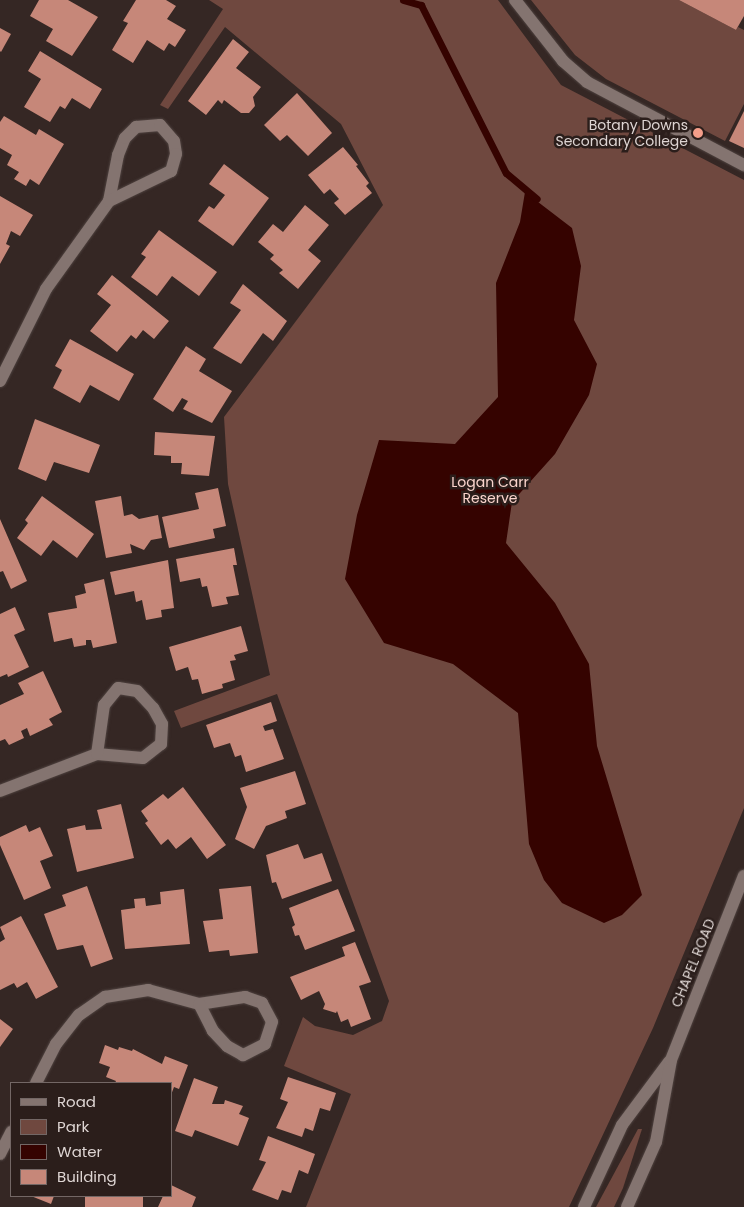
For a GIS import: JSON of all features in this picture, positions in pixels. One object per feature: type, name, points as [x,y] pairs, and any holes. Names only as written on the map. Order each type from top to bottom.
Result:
[{"type":"street","points":[[515,0],[563,61],[587,82],[744,165]]},
{"type":"street","points":[[0,381],[46,289],[109,201],[118,155],[125,138],[136,127],[160,125],[174,141],[176,154],[171,171],[109,201]]},
{"type":"street","points":[[0,791],[97,754],[143,758],[162,744],[162,724],[153,708],[137,691],[118,688],[104,705],[97,754]]},
{"type":"street","name":"CHAPEL ROAD","points":[[628,1207],[656,1142],[671,1060],[744,876]]},
{"type":"street","points":[[729,915],[744,905]]},
{"type":"street","points":[[37,1082],[56,1044],[78,1015],[105,996],[148,990],[199,1004],[245,997],[262,1003],[272,1022],[265,1044],[243,1055],[227,1046],[213,1031],[199,1004]]},
{"type":"street","name":"CHAPEL ROAD","points":[[584,1207],[622,1125],[671,1060]]},
{"type":"street","points":[[0,1154],[10,1134]]},
{"type":"green space","name":"Logan Carr Reserve","points":[[209,0],[498,0],[561,85],[744,180],[744,808],[653,1028],[569,1207],[306,1207],[351,1094],[284,1066],[303,1017],[315,1026],[353,1035],[382,1021],[389,1001],[277,694],[181,728],[174,711],[270,675],[228,484],[224,417],[383,205],[341,124],[225,27],[168,109],[160,105],[223,9]]},
{"type":"green space","name":"Botany Downs Secondary College","points":[[531,0],[679,0],[736,30],[738,27],[744,30],[744,104],[725,141],[606,79],[575,55]]},
{"type":"green space","points":[[638,1129],[642,1129],[623,1188],[614,1207],[596,1207]]},
{"type":"water","points":[[525,192],[572,228],[581,266],[574,320],[597,364],[589,395],[555,454],[512,502],[506,543],[555,603],[589,664],[597,746],[642,895],[622,915],[604,923],[562,903],[544,880],[529,844],[518,713],[453,664],[384,643],[345,579],[357,515],[379,440],[455,444],[498,397],[496,283],[520,222]]},
{"type":"building","points":[[39,0],[68,0],[98,17],[72,56],[46,41],[53,29],[30,16]]},
{"type":"building","points":[[136,0],[166,0],[176,6],[167,19],[186,30],[175,47],[169,43],[164,51],[147,40],[133,63],[112,50],[128,23],[123,21]]},
{"type":"building","points":[[679,0],[744,0],[744,16],[736,30]]},
{"type":"building","points":[[0,28],[11,34],[1,52],[0,51]]},
{"type":"building","points":[[233,39],[249,52],[236,68],[261,87],[253,97],[255,106],[249,113],[241,113],[224,100],[222,104],[218,100],[206,115],[188,101]]},
{"type":"building","points":[[40,51],[102,89],[90,109],[72,98],[65,109],[60,106],[50,122],[24,107],[41,79],[28,71]]},
{"type":"building","points":[[297,93],[332,133],[308,156],[287,135],[280,141],[264,125]]},
{"type":"building","points":[[744,111],[744,148],[729,141]]},
{"type":"building","points":[[4,116],[36,135],[39,129],[64,144],[39,185],[30,179],[26,186],[14,179],[19,172],[7,165],[12,155],[0,148],[0,122]]},
{"type":"building","points":[[343,147],[358,165],[356,166],[369,183],[366,186],[372,193],[345,215],[334,203],[339,199],[330,189],[324,194],[308,175]]},
{"type":"building","points":[[224,164],[269,198],[233,246],[198,221],[209,206],[214,209],[225,195],[209,184]]},
{"type":"building","points":[[0,196],[33,215],[20,236],[11,231],[6,244],[10,246],[0,264]]},
{"type":"building","points":[[305,205],[329,225],[308,250],[321,261],[298,289],[279,273],[283,270],[270,259],[274,255],[258,242],[273,224],[283,232]]},
{"type":"building","points":[[159,230],[217,272],[199,296],[172,276],[157,296],[131,277],[146,257],[141,254]]},
{"type":"building","points":[[112,275],[169,321],[154,339],[143,330],[136,339],[131,335],[117,352],[90,331],[111,305],[97,294]]},
{"type":"building","points":[[243,284],[287,321],[273,341],[263,333],[241,364],[213,348],[241,310],[230,303]]},
{"type":"building","points":[[70,339],[134,374],[119,401],[90,385],[80,403],[53,388],[62,370],[55,366]]},
{"type":"building","points":[[186,346],[206,359],[199,371],[232,391],[212,423],[183,409],[188,401],[182,398],[173,412],[153,399]]},
{"type":"building","points":[[35,419],[100,445],[89,473],[54,462],[46,481],[18,469]]},
{"type":"building","points":[[155,432],[215,436],[209,476],[181,474],[182,463],[171,463],[171,456],[154,455]]},
{"type":"building","points":[[218,488],[226,526],[213,529],[215,538],[169,548],[162,517],[199,509],[195,493]]},
{"type":"building","points":[[42,496],[94,534],[77,558],[53,540],[41,556],[17,538],[28,523],[25,520]]},
{"type":"building","points":[[121,496],[124,516],[132,514],[139,519],[158,515],[162,538],[151,540],[144,550],[130,544],[132,553],[106,558],[95,501]]},
{"type":"building","points":[[0,519],[27,581],[11,589],[3,571],[0,572]]},
{"type":"building","points":[[234,548],[237,565],[233,565],[239,595],[226,597],[228,604],[212,607],[207,586],[202,587],[200,578],[180,582],[176,559]]},
{"type":"building","points":[[168,560],[174,608],[161,610],[162,617],[146,620],[142,600],[136,602],[134,591],[115,595],[110,572]]},
{"type":"building","points":[[104,579],[117,643],[93,648],[91,640],[86,640],[86,645],[74,647],[72,638],[54,642],[48,613],[77,608],[75,596],[86,593],[84,584]]},
{"type":"building","points":[[15,607],[25,630],[14,635],[29,667],[8,677],[7,674],[0,677],[0,614]]},
{"type":"building","points":[[241,626],[248,651],[234,655],[236,660],[230,661],[235,680],[222,684],[223,688],[202,694],[198,679],[192,680],[188,667],[176,671],[169,647]]},
{"type":"building","points":[[43,671],[62,712],[49,719],[53,725],[30,736],[27,728],[21,731],[24,738],[9,745],[5,739],[0,741],[0,705],[24,694],[18,683]]},
{"type":"building","points":[[271,702],[277,721],[263,726],[265,731],[273,729],[284,759],[246,772],[241,755],[235,757],[230,743],[214,748],[206,725]]},
{"type":"building","points":[[295,771],[306,804],[285,811],[287,818],[266,826],[254,849],[235,839],[247,807],[240,788]]},
{"type":"building","points":[[183,787],[226,845],[207,859],[191,837],[176,849],[168,839],[161,845],[145,823],[148,821],[141,811],[163,794],[168,799]]},
{"type":"building","points":[[121,804],[134,858],[77,872],[67,829],[85,825],[86,830],[102,829],[97,810]]},
{"type":"building","points":[[26,825],[29,832],[40,827],[53,856],[40,861],[51,888],[24,900],[0,845],[0,837]]},
{"type":"building","points":[[298,844],[304,859],[322,853],[332,881],[282,899],[276,882],[272,883],[266,855]]},
{"type":"building","points":[[87,886],[113,959],[91,967],[83,945],[57,950],[44,914],[66,906],[62,895]]},
{"type":"building","points":[[251,886],[258,953],[230,956],[229,950],[209,952],[203,921],[223,919],[219,889]]},
{"type":"building","points":[[184,889],[190,944],[125,949],[121,910],[135,908],[134,899],[145,898],[146,906],[161,904],[160,892]]},
{"type":"building","points":[[338,889],[355,931],[305,950],[299,935],[295,936],[292,927],[295,925],[289,908]]},
{"type":"building","points":[[21,916],[58,987],[36,999],[27,982],[17,988],[14,983],[0,990],[0,942],[5,939],[0,927]]},
{"type":"building","points":[[355,942],[371,982],[359,986],[371,1019],[351,1027],[348,1019],[341,1022],[337,1011],[336,1013],[323,1009],[325,1004],[319,991],[301,1000],[290,977],[345,956],[342,947]]},
{"type":"building","points":[[0,1019],[13,1029],[0,1047]]},
{"type":"building","points":[[105,1045],[118,1050],[119,1047],[132,1051],[133,1049],[162,1064],[165,1056],[188,1065],[179,1089],[174,1087],[172,1092],[172,1082],[116,1082],[106,1077],[110,1067],[99,1063]]},
{"type":"building","points":[[288,1077],[336,1093],[330,1111],[320,1108],[313,1131],[305,1128],[302,1137],[276,1128],[288,1102],[280,1099]]},
{"type":"building","points":[[194,1078],[218,1087],[212,1104],[224,1104],[225,1100],[243,1106],[239,1114],[249,1118],[238,1146],[195,1130],[192,1137],[175,1131]]},
{"type":"building","points":[[268,1136],[315,1154],[308,1174],[299,1170],[291,1193],[282,1190],[278,1200],[252,1190],[266,1162],[259,1160]]},
{"type":"building","points":[[172,1185],[196,1197],[192,1207],[158,1207],[163,1197],[172,1197]]},
{"type":"building","points":[[34,1197],[54,1197],[51,1204]]},
{"type":"building","points":[[85,1197],[143,1197],[143,1207],[85,1207]]},
{"type":"waterway","points":[[403,0],[421,5],[506,173],[537,199]]},
{"type":"place","name":"Botany Downs Secondary College","points":[[698,133]]}]
